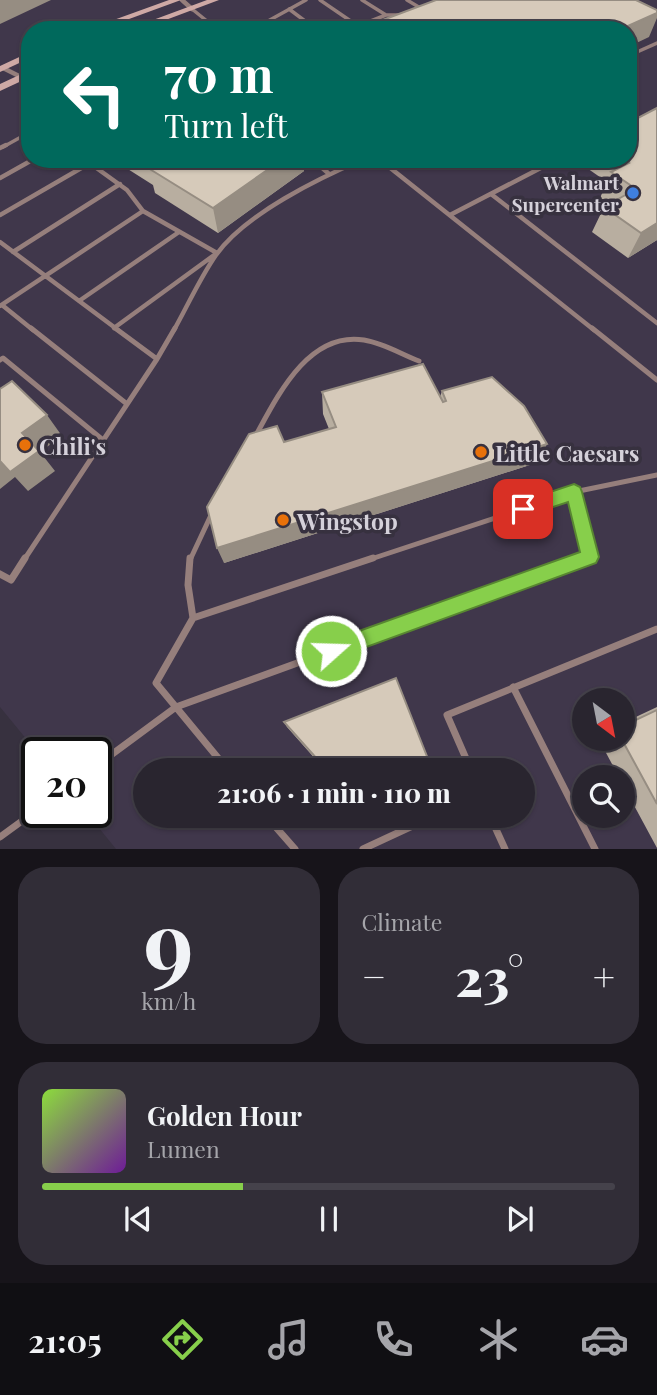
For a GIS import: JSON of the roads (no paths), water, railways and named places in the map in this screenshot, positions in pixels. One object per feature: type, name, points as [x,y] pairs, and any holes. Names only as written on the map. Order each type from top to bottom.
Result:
[{"type":"street","points":[[117,21],[180,0],[192,9]]},
{"type":"street","points":[[157,21],[215,0]]},
{"type":"street","points":[[1,68],[21,59]]},
{"type":"street","points":[[1,68],[21,76]]},
{"type":"street","points":[[0,88],[21,80]]},
{"type":"lane","points":[[268,21],[306,0]]},
{"type":"lane","points":[[320,0],[351,21]]},
{"type":"lane","points":[[362,0],[386,15]]},
{"type":"lane","points":[[407,0],[427,12],[415,17]]},
{"type":"lane","points":[[192,9],[207,21]]},
{"type":"lane","points":[[289,9],[305,21]]},
{"type":"lane","points":[[371,21],[386,15],[407,16]]},
{"type":"lane","points":[[637,52],[657,43]]},
{"type":"lane","points":[[0,148],[21,137]]},
{"type":"lane","points":[[0,178],[21,166]]},
{"type":"lane","points":[[0,215],[81,168]]},
{"type":"lane","points":[[97,168],[120,184],[143,211],[217,253]]},
{"type":"lane","points":[[322,168],[328,173]]},
{"type":"lane","points":[[114,327],[217,253],[245,226],[314,180],[341,168]]},
{"type":"lane","points":[[390,168],[657,380]]},
{"type":"lane","points":[[450,215],[541,168]]},
{"type":"lane","points":[[13,252],[120,184]]},
{"type":"lane","points":[[491,194],[657,323]]},
{"type":"lane","points":[[127,404],[1,306],[143,211]]},
{"type":"lane","points":[[79,301],[179,232]]},
{"type":"lane","points":[[0,242],[157,359]]},
{"type":"lane","points":[[0,574],[11,580],[157,359],[217,253]]},
{"type":"lane","points":[[249,447],[304,360],[325,347],[360,339],[419,361]]},
{"type":"lane","points":[[0,360],[3,358],[103,440]]},
{"type":"lane","points":[[193,618],[574,492],[657,475]]},
{"type":"lane","points":[[112,754],[176,707],[590,557],[574,492]]},
{"type":"lane","points":[[217,504],[192,549],[186,571],[193,618],[156,683],[218,758]]},
{"type":"lane","points":[[466,758],[447,715],[657,629]]},
{"type":"lane","points":[[513,687],[595,849]]},
{"type":"lane","points":[[0,837],[21,822]]},
{"type":"lane","points":[[277,828],[295,849]]},
{"type":"lane","points":[[363,849],[408,828]]},
{"type":"lane","points":[[496,828],[505,849]]},
{"type":"place","name":"Walmart Supercenter","points":[[633,193]]},
{"type":"place","name":"Chili's","points":[[25,445]]},
{"type":"place","name":"Little Caesars","points":[[481,452]]},
{"type":"place","name":"Wingstop","points":[[283,520]]}]
